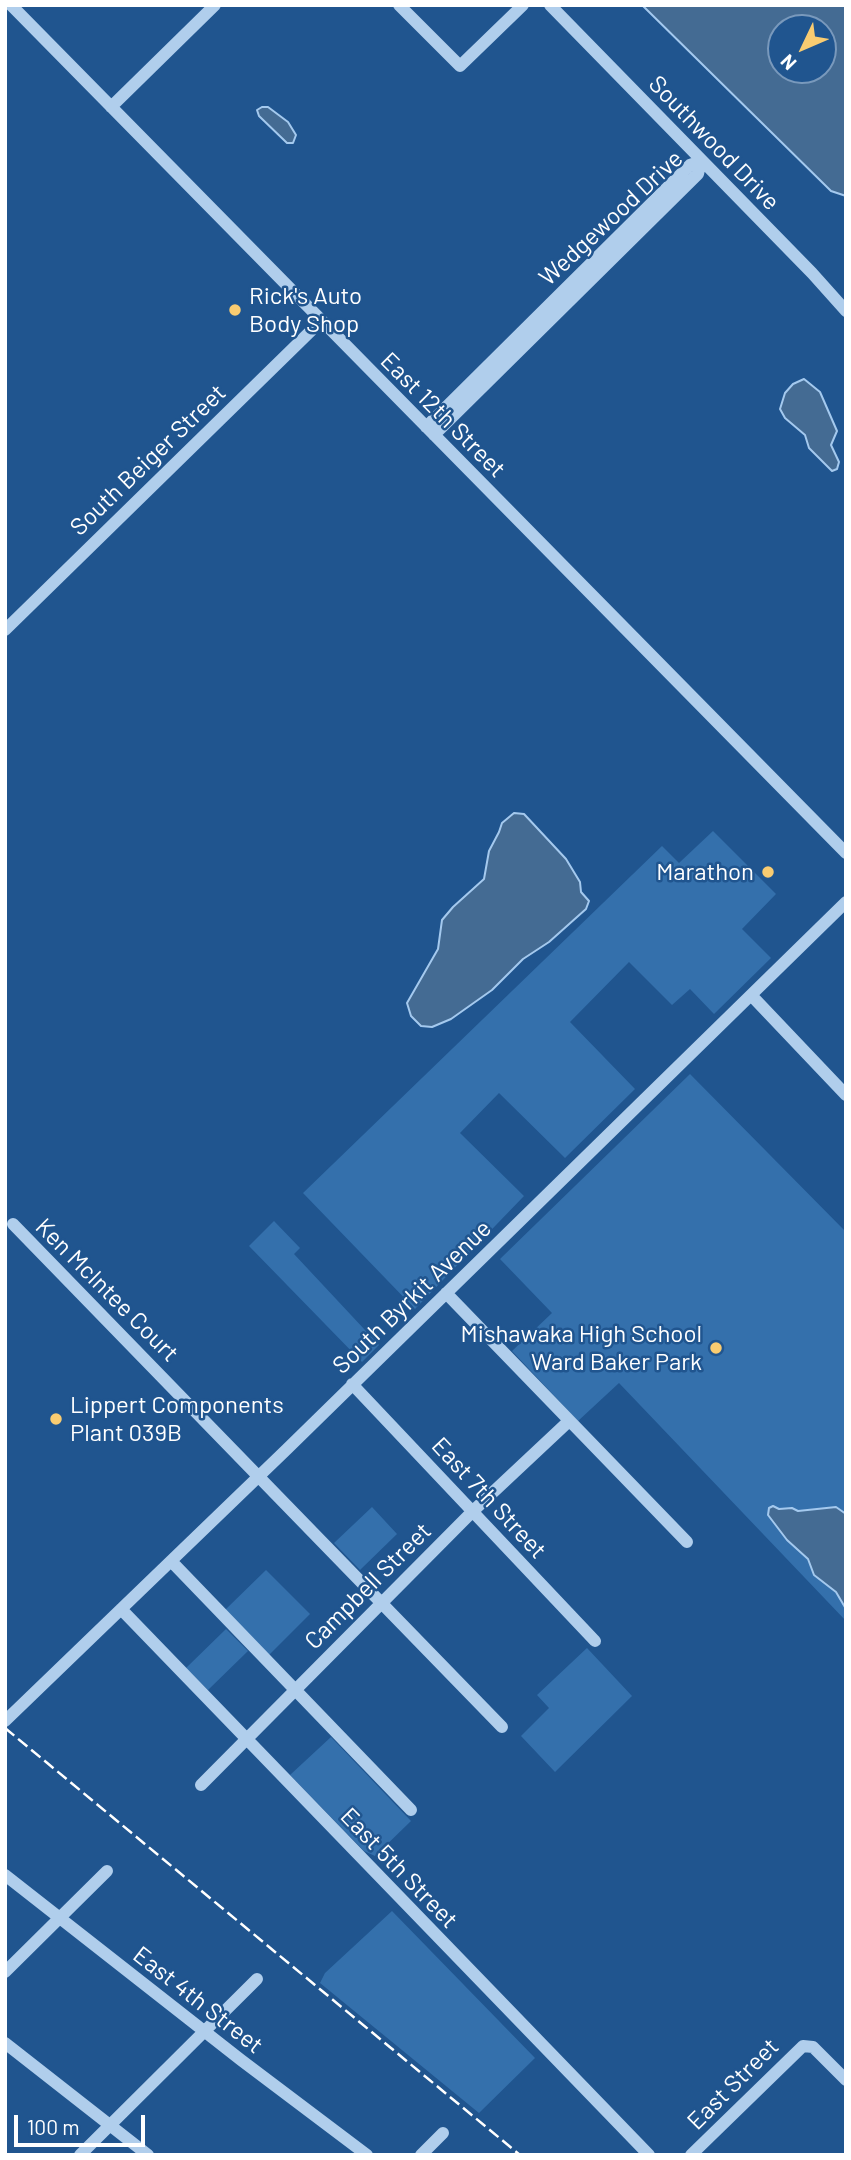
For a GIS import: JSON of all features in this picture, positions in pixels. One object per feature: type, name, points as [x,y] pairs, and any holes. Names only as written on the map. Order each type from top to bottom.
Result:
[{"type":"street","name":"East 12th Street","points":[[11,5],[846,853]]},
{"type":"street","points":[[111,107],[215,5]]},
{"type":"street","points":[[400,5],[460,66],[523,5]]},
{"type":"street","name":"Southwood Drive","points":[[550,5],[846,312]]},
{"type":"street","name":"Wedgewood Drive","points":[[430,431],[690,165],[701,161]]},
{"type":"street","name":"South Beiger Street","points":[[5,629],[321,321]]},
{"type":"street","name":"South Byrkit Avenue","points":[[5,1721],[846,902]]},
{"type":"street","points":[[751,995],[846,1095]]},
{"type":"street","name":"Ken McIntee Court","points":[[13,1224],[502,1727]]},
{"type":"street","points":[[446,1293],[687,1542]]},
{"type":"street","name":"East 7th Street","points":[[352,1384],[595,1640]]},
{"type":"street","name":"Campbell Street","points":[[201,1785],[473,1511],[569,1421]]},
{"type":"street","points":[[171,1561],[411,1810]]},
{"type":"street","name":"East 5th Street","points":[[121,1609],[649,2155]]},
{"type":"street","points":[[5,1972],[107,1871]]},
{"type":"street","name":"East 4th Street","points":[[5,1875],[367,2155]]},
{"type":"street","points":[[80,2155],[257,1979]]},
{"type":"street","points":[[5,2043],[148,2155]]},
{"type":"street","name":"East Street","points":[[691,2155],[799,2048],[806,2045],[813,2047],[846,2080]]},
{"type":"street","points":[[421,2155],[443,2133]]},
{"type":"shaded area","points":[[642,5],[846,5],[846,196],[831,191]]},
{"type":"shaded area","points":[[268,107],[288,122],[296,135],[293,143],[287,143],[259,116],[257,110]]},
{"type":"shaded area","points":[[804,379],[820,392],[837,431],[831,445],[839,462],[837,469],[832,471],[809,448],[805,435],[785,418],[780,409],[785,393],[793,384]]},
{"type":"shaded area","points":[[514,813],[524,814],[566,859],[580,882],[581,892],[589,901],[586,909],[549,942],[523,959],[492,990],[451,1019],[432,1027],[421,1026],[411,1016],[407,1003],[438,949],[442,920],[484,879],[489,851],[502,823]]},
{"type":"shaded area","points":[[713,831],[776,894],[742,929],[771,958],[714,1014],[690,989],[672,1005],[629,962],[570,1022],[635,1089],[565,1158],[499,1093],[460,1133],[524,1196],[415,1309],[303,1193],[662,846],[679,863]]},
{"type":"shaded area","name":"Mishawaka High School Ward Baker Park","points":[[690,1074],[846,1232],[846,1621],[619,1383],[578,1421],[512,1351],[552,1313],[500,1259]]},
{"type":"shaded area","points":[[274,1221],[300,1248],[294,1254],[379,1345],[362,1362],[249,1246]]},
{"type":"shaded area","points":[[773,1506],[798,1511],[836,1507],[846,1514],[846,1609],[836,1592],[814,1575],[808,1559],[787,1540],[768,1515],[769,1508]]},
{"type":"shaded area","points":[[372,1507],[397,1534],[360,1570],[334,1543]]},
{"type":"shaded area","points":[[266,1570],[310,1614],[268,1656],[225,1610]]},
{"type":"shaded area","points":[[226,1629],[248,1651],[208,1690],[186,1668]]},
{"type":"shaded area","points":[[587,1648],[632,1696],[555,1772],[521,1736],[549,1708],[537,1695]]},
{"type":"shaded area","points":[[331,1737],[411,1821],[375,1856],[364,1851],[290,1775]]},
{"type":"shaded area","points":[[392,1911],[535,2058],[479,2113],[320,1983],[325,1973]]},
{"type":"railway","points":[[5,1728],[520,2155]]},
{"type":"place","name":"Rick's Auto Body Shop","points":[[235,310]]},
{"type":"place","name":"Marathon","points":[[768,872]]},
{"type":"place","name":"Mishawaka High School Ward Baker Park","points":[[716,1348]]},
{"type":"place","name":"Lippert Components Plant 039B","points":[[56,1419]]}]
